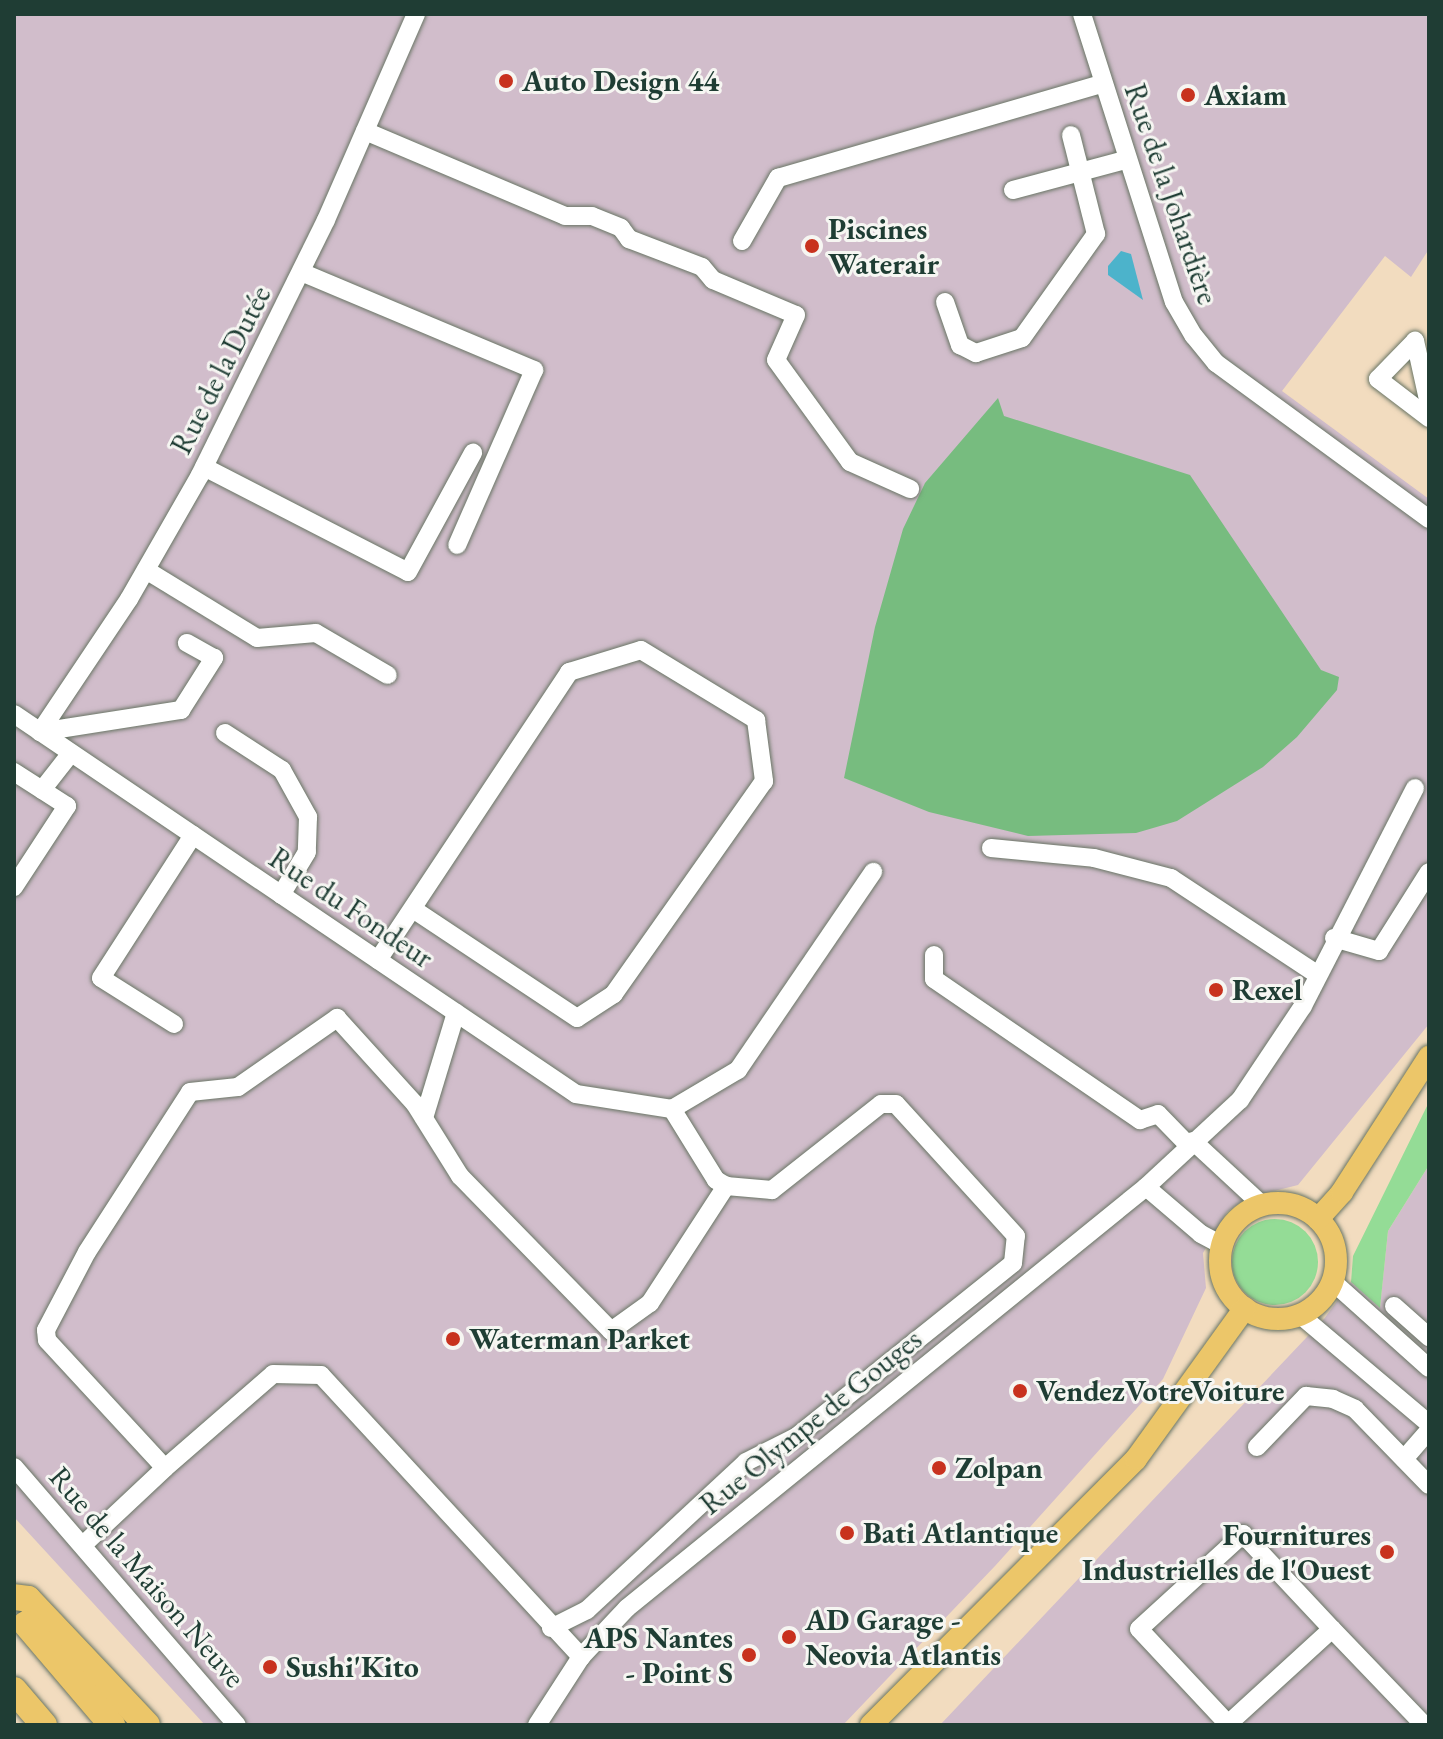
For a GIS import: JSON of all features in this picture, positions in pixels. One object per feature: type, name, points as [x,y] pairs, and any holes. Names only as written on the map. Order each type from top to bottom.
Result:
[{"type":"highway","points":[[14,1597],[28,1599],[147,1725]]},
{"type":"highway","points":[[14,1609],[112,1725]]},
{"type":"highway","points":[[14,1690],[44,1725]]},
{"type":"main road","points":[[1318,1219],[1342,1192],[1429,1057]]},
{"type":"main road","points":[[1262,1205],[1292,1205],[1318,1219],[1335,1253],[1332,1281],[1319,1301],[1299,1314],[1277,1318],[1245,1308],[1223,1280],[1222,1245],[1237,1220],[1262,1205]]},
{"type":"main road","points":[[871,1725],[1136,1459],[1245,1308]]},
{"type":"street","name":"Rue de la Dutée","points":[[40,732],[146,570],[204,467],[301,272],[416,14]]},
{"type":"street","name":"Rue de la Johardière","points":[[1082,14],[1125,160],[1174,302],[1216,363],[1429,519]]},
{"type":"street","points":[[742,241],[778,178],[1102,84]]},
{"type":"street","points":[[365,131],[565,216],[592,216],[621,228],[629,239],[702,267],[713,280],[796,315],[776,360],[850,462],[910,489]]},
{"type":"street","points":[[945,302],[960,345],[976,353],[1022,338],[1096,234],[1071,135]]},
{"type":"street","points":[[1013,190],[1125,160]]},
{"type":"street","points":[[301,272],[534,370],[457,545]]},
{"type":"street","points":[[1429,404],[1415,341],[1378,379],[1429,418]]},
{"type":"street","points":[[204,467],[408,572],[473,453]]},
{"type":"street","points":[[146,570],[257,638],[316,633],[388,675]]},
{"type":"street","points":[[40,732],[181,710],[214,658],[187,643]]},
{"type":"street","points":[[378,960],[569,672],[641,650],[756,720],[764,781],[614,994],[577,1018],[413,909]]},
{"type":"street","name":"Rue du Fondeur","points":[[14,714],[576,1094],[672,1109]]},
{"type":"street","points":[[225,733],[282,770],[308,817],[307,852],[281,895]]},
{"type":"street","points":[[42,790],[71,753]]},
{"type":"street","points":[[14,772],[67,806],[14,887]]},
{"type":"street","name":"Rue Olympe de Gouges","points":[[537,1725],[581,1657],[627,1608],[1146,1187],[1240,1100],[1318,975],[1334,938],[1415,788]]},
{"type":"street","points":[[174,1024],[101,978],[193,835]]},
{"type":"street","points":[[991,848],[1094,858],[1171,878],[1318,975]]},
{"type":"street","points":[[551,1628],[587,1610],[746,1462],[796,1437],[1013,1263],[1016,1236],[896,1104],[881,1104],[772,1190],[726,1186],[716,1180],[672,1109],[738,1070],[873,872]]},
{"type":"street","points":[[1334,938],[1379,951],[1429,872]]},
{"type":"street","points":[[934,955],[934,979],[1140,1120],[1158,1114],[1262,1205]]},
{"type":"street","points":[[424,1118],[456,1013]]},
{"type":"street","points":[[165,1468],[47,1340],[46,1330],[87,1252],[190,1092],[238,1087],[337,1018],[424,1118],[460,1176],[611,1331],[650,1303],[726,1186]]},
{"type":"street","points":[[1146,1187],[1201,1234],[1222,1245]]},
{"type":"street","points":[[1332,1281],[1429,1368]]},
{"type":"street","points":[[1394,1306],[1429,1337]]},
{"type":"street","points":[[1299,1314],[1429,1427],[1404,1459]]},
{"type":"street","points":[[83,1545],[273,1374],[321,1375],[581,1657]]},
{"type":"street","points":[[1257,1447],[1306,1396],[1355,1409],[1429,1485]]},
{"type":"street","name":"Rue de la Maison Neuve","points":[[14,1467],[237,1725]]},
{"type":"street","points":[[1332,1629],[1228,1724],[1139,1629],[1243,1534],[1424,1725]]},
{"type":"shaded area","points":[[14,14],[1429,14],[1429,249],[1411,277],[1385,256],[1282,391],[1429,499],[1429,1024],[1298,1185],[1246,1198],[1227,1212],[1203,1253],[1206,1288],[1163,1379],[995,1566],[843,1725],[205,1725],[14,1517]]},
{"type":"shaded area","points":[[1429,1165],[1429,1725],[940,1725],[1324,1319],[1351,1282],[1380,1307],[1388,1231]]},
{"type":"green space","points":[[998,398],[1004,416],[1190,475],[1321,670],[1339,677],[1337,690],[1297,737],[1263,767],[1177,821],[1136,833],[1028,836],[929,812],[844,778],[875,627],[903,529],[925,483]]},
{"type":"green space","points":[[1429,1102],[1429,1165],[1388,1231],[1380,1308],[1351,1282],[1353,1256]]},
{"type":"green space","points":[[1275,1219],[1299,1226],[1311,1238],[1318,1262],[1311,1286],[1299,1298],[1275,1305],[1251,1298],[1239,1286],[1232,1262],[1239,1238],[1251,1226]]},
{"type":"water","points":[[1121,251],[1131,254],[1143,300],[1108,275],[1108,266]]},
{"type":"place","name":"Auto Design 44","points":[[506,81]]},
{"type":"place","name":"Axiam","points":[[1188,95]]},
{"type":"place","name":"Piscines Waterair","points":[[812,246]]},
{"type":"place","name":"Rexel","points":[[1216,990]]},
{"type":"place","name":"Waterman Parket","points":[[453,1339]]},
{"type":"place","name":"VendezVotreVoiture","points":[[1020,1391]]},
{"type":"place","name":"Zolpan","points":[[939,1468]]},
{"type":"place","name":"Bati Atlantique","points":[[847,1533]]},
{"type":"place","name":"Fournitures Industrielles de l'Ouest","points":[[1387,1552]]},
{"type":"place","name":"AD Garage - Neovia Atlantis","points":[[789,1637]]},
{"type":"place","name":"APS Nantes - Point S","points":[[749,1655]]},
{"type":"place","name":"Sushi'Kito","points":[[270,1667]]}]
